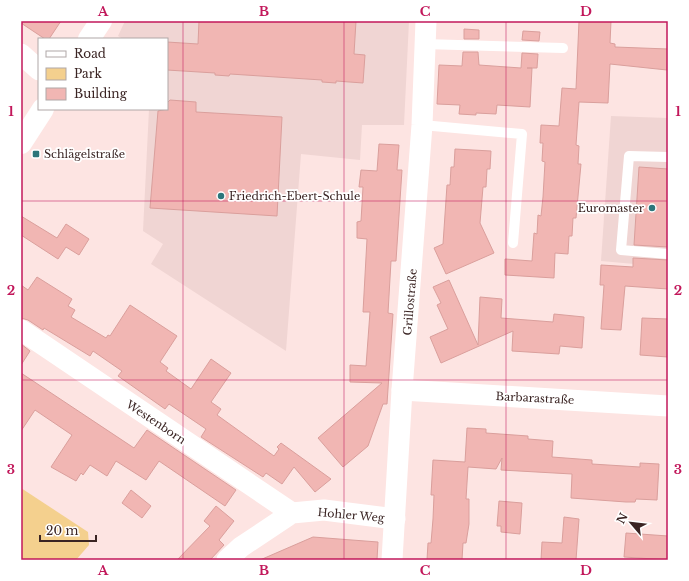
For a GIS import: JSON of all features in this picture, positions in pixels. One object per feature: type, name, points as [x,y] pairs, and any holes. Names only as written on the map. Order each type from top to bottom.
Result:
[{"type":"street","points":[[90,38],[101,21]]},
{"type":"street","name":"Grillostraße","points":[[392,560],[402,390],[422,125],[426,21]]},
{"type":"street","points":[[21,54],[38,69]]},
{"type":"street","points":[[21,143],[42,110]]},
{"type":"street","name":"Westenborn","points":[[21,330],[292,513]]},
{"type":"street","name":"Barbarastraße","points":[[402,390],[668,406]]},
{"type":"street","name":"Hohler Weg","points":[[227,560],[242,547],[292,513],[324,510],[395,519]]},
{"type":"lane","points":[[424,44],[563,48]]},
{"type":"lane","points":[[422,125],[522,134],[514,243]]},
{"type":"lane","points":[[668,157],[629,156],[621,250],[668,254]]},
{"type":"shaded area","name":"Friedrich-Ebert-Schule","points":[[125,21],[409,21],[404,125],[362,125],[360,160],[301,154],[286,351],[151,264],[163,244],[143,231],[149,110],[168,110],[168,38],[121,38],[118,36]]},
{"type":"shaded area","points":[[611,116],[668,118],[668,267],[601,261]]},
{"type":"green space","points":[[21,488],[88,532],[89,545],[76,560],[21,560]]},
{"type":"building","points":[[21,21],[61,21],[50,38],[44,38],[21,23]]},
{"type":"building","points":[[199,21],[356,21],[354,54],[365,55],[363,83],[336,81],[336,83],[322,82],[322,80],[230,74],[229,76],[215,75],[215,73],[168,70],[168,42],[198,44]]},
{"type":"building","points":[[579,21],[611,21],[610,43],[615,44],[615,47],[668,49],[667,70],[610,64],[608,103],[579,102],[576,145],[579,146],[578,164],[581,164],[576,218],[573,218],[572,236],[569,236],[568,254],[555,253],[554,278],[505,275],[505,259],[532,261],[534,233],[537,234],[538,215],[541,216],[543,197],[545,162],[542,161],[543,143],[540,143],[541,125],[559,126],[562,88],[576,89]]},
{"type":"building","points":[[464,29],[479,30],[479,39],[464,39]]},
{"type":"building","points":[[523,31],[540,32],[539,41],[522,40]]},
{"type":"building","points":[[463,52],[478,52],[479,65],[521,68],[522,53],[538,54],[537,68],[532,68],[530,107],[497,105],[496,114],[476,113],[476,115],[459,114],[460,105],[437,104],[439,65],[462,66]]},
{"type":"building","points":[[170,100],[196,102],[196,112],[282,117],[277,216],[150,208],[158,111],[168,110],[168,102]]},
{"type":"building","points":[[379,144],[399,145],[397,170],[402,170],[396,261],[391,261],[388,313],[393,314],[387,404],[383,404],[368,446],[343,467],[318,438],[382,383],[350,382],[350,365],[366,366],[370,312],[363,312],[367,239],[357,238],[357,222],[361,221],[363,187],[359,187],[361,170],[377,171]]},
{"type":"building","points":[[455,149],[491,151],[490,169],[487,169],[486,187],[483,187],[480,223],[494,253],[446,274],[434,248],[443,244],[447,185],[450,185],[451,167],[454,167]]},
{"type":"building","name":"Euromaster","points":[[639,167],[668,169],[668,247],[634,245]]},
{"type":"building","points":[[21,216],[57,238],[66,224],[89,239],[79,255],[66,247],[58,259],[21,235]]},
{"type":"building","points":[[633,258],[668,260],[668,289],[625,286],[621,330],[601,329],[604,285],[600,285],[601,265],[633,267]]},
{"type":"building","points":[[37,277],[72,299],[68,306],[75,310],[71,317],[106,338],[108,335],[110,336],[130,305],[177,336],[160,362],[168,368],[166,371],[191,389],[211,359],[231,373],[211,402],[221,409],[217,415],[274,456],[279,449],[277,447],[281,443],[331,479],[315,492],[294,467],[282,484],[266,473],[263,477],[201,437],[206,429],[169,404],[165,409],[118,376],[122,371],[93,351],[90,356],[44,328],[43,330],[28,320],[21,318],[21,285],[28,290]]},
{"type":"building","points":[[449,280],[478,345],[480,297],[502,299],[501,318],[553,322],[554,314],[584,317],[582,348],[560,346],[559,354],[512,351],[513,331],[441,363],[430,337],[448,329],[437,305],[441,303],[433,287]]},
{"type":"building","points":[[642,318],[668,319],[668,357],[640,355]]},
{"type":"building","points":[[21,344],[30,351],[21,365]]},
{"type":"building","points":[[21,373],[134,448],[147,430],[236,490],[225,506],[159,461],[146,480],[116,461],[107,476],[90,465],[83,475],[81,473],[76,481],[51,467],[72,435],[35,410],[21,431]]},
{"type":"building","points":[[467,428],[486,429],[486,433],[528,436],[528,439],[553,441],[552,457],[592,460],[592,464],[640,467],[640,463],[659,464],[657,500],[636,499],[635,502],[626,502],[571,498],[572,474],[501,470],[502,458],[496,469],[468,467],[466,499],[469,499],[469,524],[466,543],[463,543],[462,560],[427,560],[428,543],[431,543],[433,519],[434,495],[431,495],[433,460],[465,462]]},
{"type":"building","points":[[131,490],[151,506],[142,518],[122,503]]},
{"type":"building","points":[[499,501],[522,503],[520,534],[501,532],[501,526],[497,526]]},
{"type":"building","points":[[216,506],[234,521],[219,540],[224,545],[210,560],[177,560],[210,526],[204,521]]},
{"type":"building","points":[[564,517],[579,519],[576,560],[541,560],[542,542],[562,543]]},
{"type":"building","points":[[626,533],[668,536],[668,560],[624,557]]},
{"type":"building","points":[[313,537],[378,542],[377,560],[260,560]]},
{"type":"place","name":"Schlägelstraße","points":[[36,154]]},
{"type":"place","name":"Friedrich-Ebert-Schule","points":[[221,196]]},
{"type":"place","name":"Euromaster","points":[[652,208]]}]
